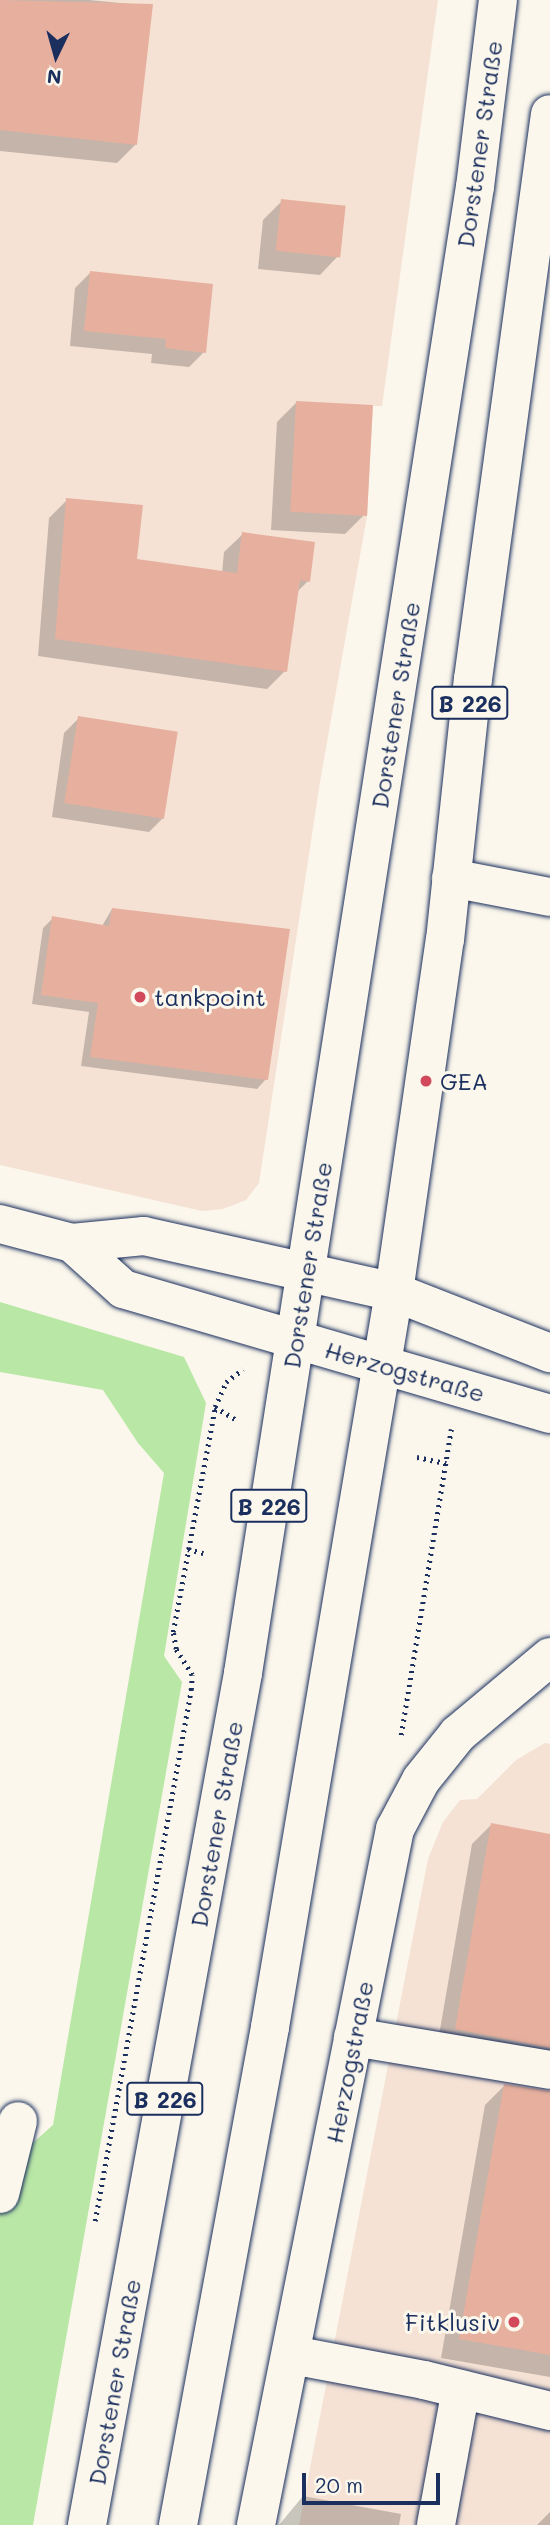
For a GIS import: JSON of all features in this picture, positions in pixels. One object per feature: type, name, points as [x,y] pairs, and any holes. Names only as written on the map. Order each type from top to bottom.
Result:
[{"type":"main road","name":"Dorstener Straße","points":[[87,2525],[243,1673],[475,187],[498,0]]},
{"type":"main road","name":"B 226","points":[[178,2525],[270,2027],[394,1292],[451,878],[491,535],[550,114]]},
{"type":"main road","points":[[451,878],[550,897]]},
{"type":"main road","name":"Herzogstraße","points":[[0,1224],[72,1243],[144,1236],[394,1292],[550,1353]]},
{"type":"main road","name":"Herzogstraße","points":[[72,1243],[123,1290],[550,1414]]},
{"type":"main road","name":"Herzogstraße","points":[[256,2525],[395,1829],[421,1780],[458,1734],[550,1657]]},
{"type":"main road","points":[[353,2037],[550,2070]]},
{"type":"main road","points":[[0,2194],[18,2121]]},
{"type":"main road","points":[[292,2355],[461,2389],[550,2411]]},
{"type":"main road","points":[[436,2525],[461,2389]]},
{"type":"path","points":[[94,2224],[191,1690],[192,1675],[176,1649],[173,1632],[215,1408],[226,1382]]},
{"type":"path","points":[[215,1408],[237,1420]]},
{"type":"path","points":[[421,1780],[406,1755],[400,1732],[452,1428]]},
{"type":"path","points":[[417,1457],[446,1462]]},
{"type":"path","points":[[188,1549],[203,1553]]},
{"type":"shaded area","points":[[0,0],[438,0],[382,406],[373,406],[367,516],[320,782],[259,1183],[246,1200],[223,1209],[202,1211],[0,1165]]},
{"type":"shaded area","points":[[545,1743],[550,1744],[550,2525],[299,2525],[428,1859],[443,1822],[460,1800],[477,1799],[516,1760]]},
{"type":"green space","points":[[0,1302],[184,1357],[206,1403],[164,1656],[182,1682],[33,2525],[0,2525],[0,2172],[53,2125],[164,1473],[138,1443],[103,1390],[0,1372]]},
{"type":"building","points":[[0,0],[153,4],[137,145],[0,130]]},
{"type":"building","points":[[281,199],[346,206],[340,258],[276,251]]},
{"type":"building","points":[[90,271],[213,284],[206,353],[165,348],[166,339],[84,331]]},
{"type":"building","points":[[296,401],[373,405],[367,516],[290,512]]},
{"type":"building","points":[[66,498],[143,505],[137,559],[237,573],[242,532],[315,542],[310,582],[300,580],[287,672],[55,639]]},
{"type":"building","points":[[78,716],[178,732],[164,819],[64,803]]},
{"type":"building","points":[[112,908],[290,929],[268,1080],[90,1057],[98,1003],[41,995],[52,916],[109,926]]},
{"type":"building","points":[[491,1823],[550,1834],[550,2048],[455,2029]]},
{"type":"building","points":[[504,2084],[550,2091],[550,2355],[459,2339]]},
{"type":"place","name":"tankpoint","points":[[140,997]]},
{"type":"place","name":"GEA","points":[[426,1081]]},
{"type":"place","name":"Fitklusiv","points":[[514,2322]]}]
